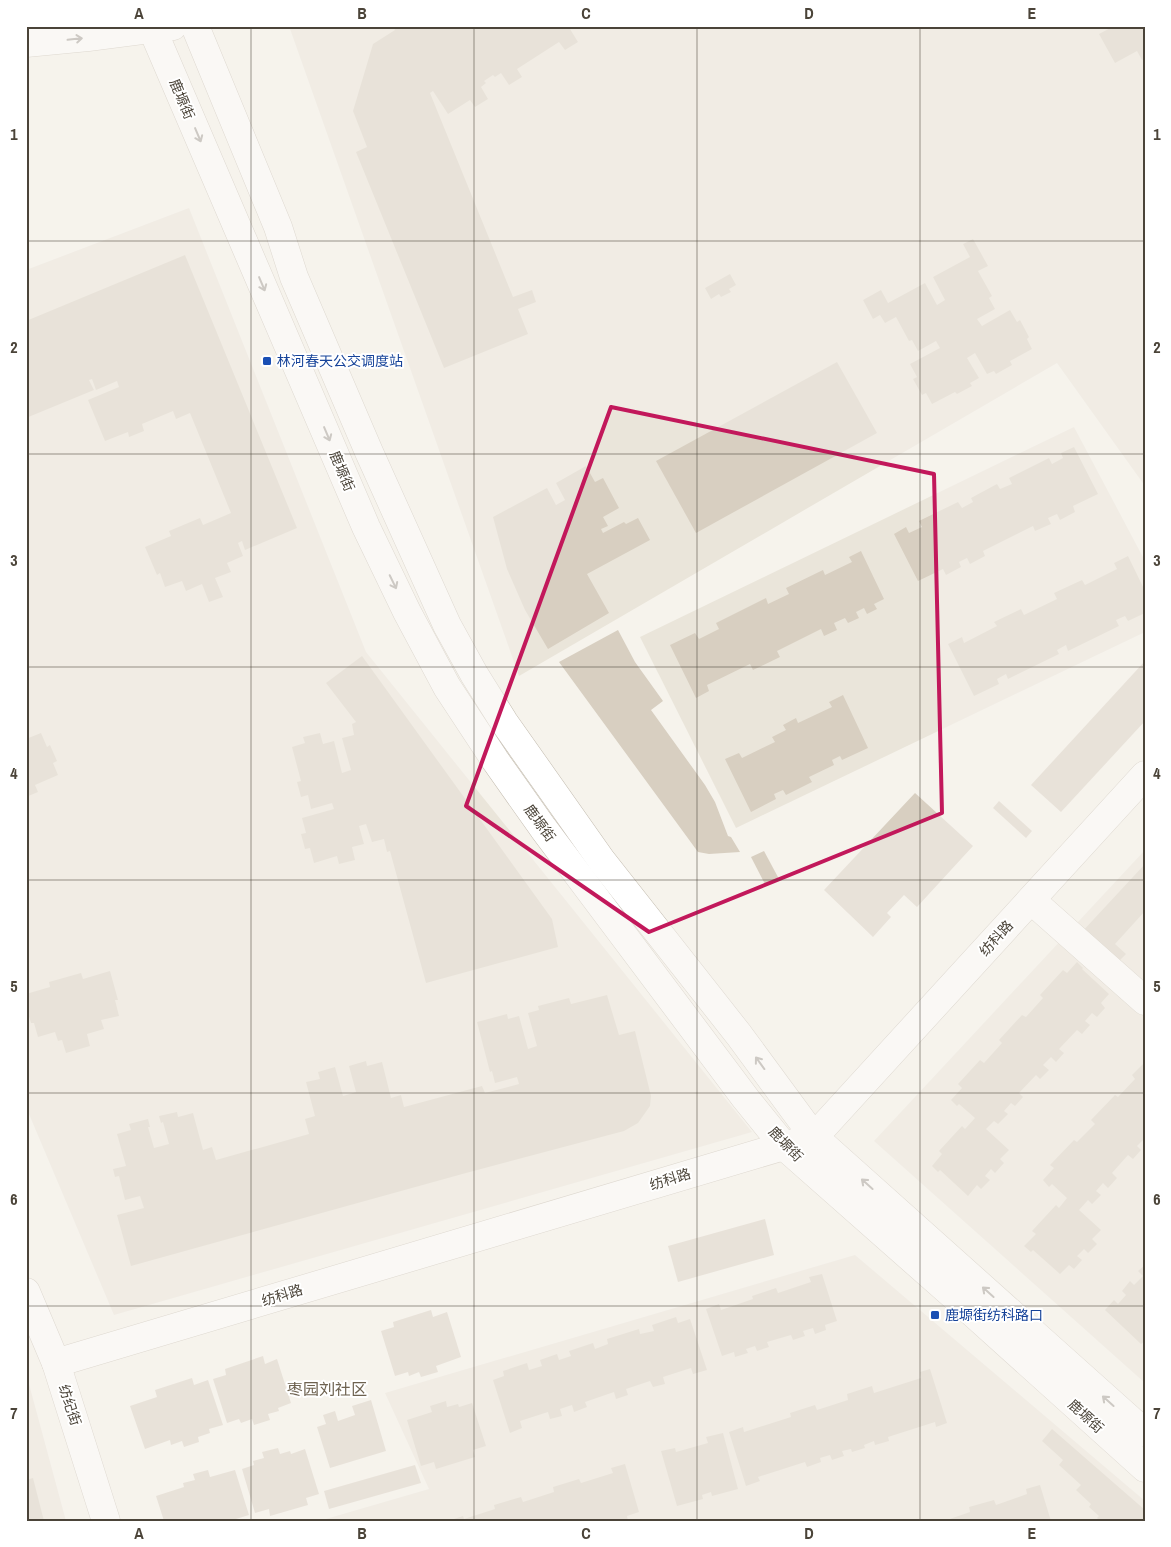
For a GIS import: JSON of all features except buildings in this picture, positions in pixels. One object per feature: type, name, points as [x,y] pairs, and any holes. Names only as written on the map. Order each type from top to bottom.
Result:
[{"type":"street","name":"鹿塬街","points":[[194,26],[278,227],[294,277],[369,452],[447,625],[474,674],[504,722],[602,861],[739,1035],[814,1137],[1145,1434]]},
{"type":"street","name":"鹿塬街","points":[[158,27],[366,527],[407,612],[448,686],[495,760],[543,828],[740,1091],[784,1146],[1145,1468]]},
{"type":"street","points":[[26,43],[158,27]]},
{"type":"street","name":"纺科路","points":[[56,1363],[814,1137],[1145,775]]},
{"type":"street","points":[[1031,900],[1145,1001]]},
{"type":"street","name":"纺纪街","points":[[26,1292],[56,1363],[106,1521]]},
{"type":"highlighted area","points":[[611,407],[934,474],[942,813],[649,932],[466,806]]},
{"type":"shaded area","points":[[289,26],[1145,26],[1145,486],[1057,363],[519,676]]},
{"type":"shaded area","points":[[189,208],[366,652],[752,1132],[114,1315],[26,1107],[26,270]]},
{"type":"shaded area","points":[[1074,427],[1145,561],[1145,632],[736,828],[640,637]]},
{"type":"shaded area","points":[[1145,850],[1145,1383],[874,1141]]},
{"type":"shaded area","points":[[855,1255],[1145,1501],[1145,1521],[319,1521],[429,1489],[385,1393]]},
{"type":"shaded area","points":[[26,1373],[66,1521],[26,1521]]},
{"type":"place","name":"林河春天公交调度站","points":[[267,361]]},
{"type":"place","name":"鹿塬街纺科路口","points":[[935,1315]]},
{"type":"district","name":"枣园刘社区","points":[[327,1389]]}]
